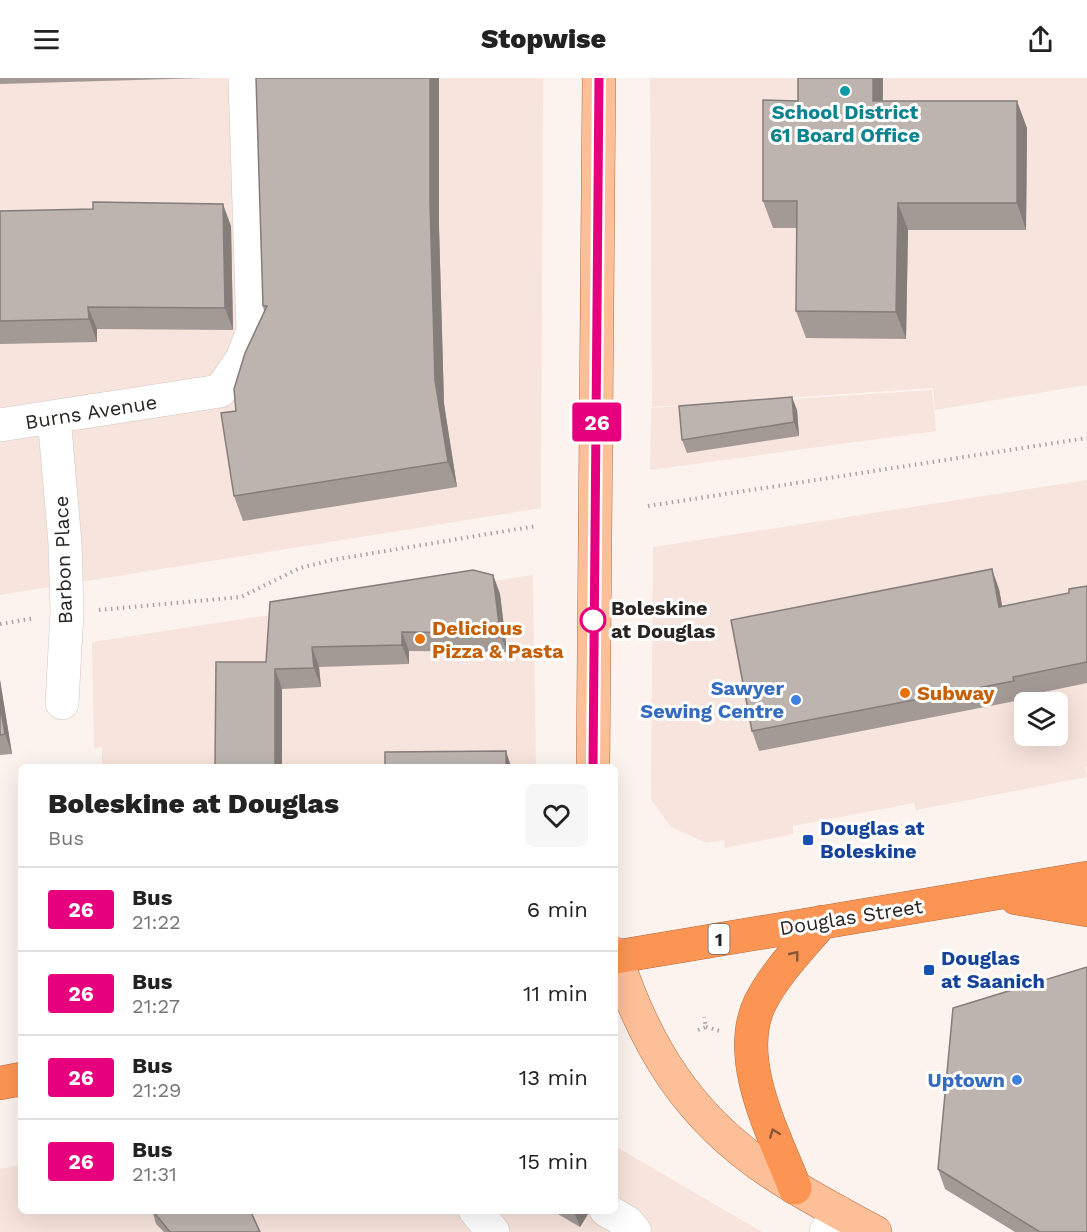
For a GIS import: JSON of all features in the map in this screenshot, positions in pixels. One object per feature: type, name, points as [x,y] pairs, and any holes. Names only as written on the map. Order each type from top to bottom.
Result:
[{"type":"highway","name":"Douglas Street","points":[[618,956],[1087,878]]},
{"type":"highway","points":[[991,894],[1087,910]]},
{"type":"highway","points":[[795,1188],[752,1069],[751,1025],[760,1002],[771,984],[822,922]]},
{"type":"highway","points":[[0,1083],[18,1080]]},
{"type":"main road","points":[[593,764],[599,78]]},
{"type":"main road","points":[[618,965],[646,1034],[659,1058],[706,1118],[763,1167],[795,1188],[832,1222],[875,1232]]},
{"type":"street","name":"Burns Avenue","points":[[0,425],[220,391],[242,359],[253,331],[245,78]]},
{"type":"street","name":"Barbon Place","points":[[54,417],[65,543],[67,612],[62,703]]},
{"type":"street","points":[[478,1214],[492,1232]]},
{"type":"street","points":[[613,1214],[627,1222],[635,1232]]},
{"type":"path","points":[[648,506],[1087,438]]},
{"type":"path","points":[[0,624],[67,612],[241,597],[300,568],[333,560],[536,526]]},
{"type":"path","points":[[704,1017],[706,1027]]},
{"type":"path","points":[[698,1030],[706,1027],[719,1031],[727,1030]]},
{"type":"shaded area","points":[[0,78],[543,78],[541,508],[0,595]]},
{"type":"shaded area","points":[[650,78],[1087,78],[1087,385],[935,410],[933,388],[652,407]]},
{"type":"shaded area","points":[[932,390],[936,431],[650,470],[651,408]]},
{"type":"shaded area","points":[[1087,480],[1087,766],[1085,767],[1087,777],[916,810],[914,803],[793,826],[793,834],[725,848],[724,840],[706,843],[671,827],[651,799],[653,547]]},
{"type":"shaded area","points":[[533,575],[536,764],[102,764],[102,747],[94,748],[92,642]]},
{"type":"shaded area","points":[[618,1148],[762,1232],[0,1232],[0,1169],[18,1166],[18,1214],[618,1214]]},
{"type":"building","points":[[256,78],[430,78],[430,202],[435,380],[448,462],[234,496],[221,413],[236,411],[234,389],[245,353],[267,306],[263,306]]},
{"type":"building","points":[[798,78],[873,78],[873,101],[1017,101],[1017,203],[898,203],[896,312],[796,311],[797,201],[763,201],[763,100],[798,101]]},
{"type":"building","points":[[93,202],[223,204],[225,308],[88,307],[89,319],[0,321],[0,211],[93,209]]},
{"type":"building","points":[[792,397],[794,422],[682,440],[679,406]]},
{"type":"building","points":[[992,569],[999,607],[1069,593],[1069,589],[1087,586],[1087,662],[1013,677],[1014,681],[752,731],[731,620]]},
{"type":"building","points":[[473,570],[493,575],[500,633],[402,632],[402,645],[312,647],[314,668],[275,669],[275,764],[215,764],[216,662],[266,662],[270,602]]},
{"type":"building","points":[[0,705],[5,734],[0,735]]},
{"type":"building","points":[[506,751],[506,764],[385,764],[385,752]]},
{"type":"building","name":"Uptown","points":[[1087,967],[1087,1232],[1040,1232],[938,1169],[953,1008]]},
{"type":"building","points":[[155,1214],[252,1214],[260,1232],[170,1232]]},
{"type":"bus line","name":"26","points":[[593,764],[599,78]]},
{"type":"place","name":"School District 61 Board Office","points":[[845,91]]},
{"type":"place","name":"Boleskine at Douglas","points":[[593,620]]},
{"type":"place","name":"Delicious Pizza & Pasta","points":[[420,639]]},
{"type":"place","name":"Subway","points":[[905,693]]},
{"type":"place","name":"Sawyer Sewing Centre","points":[[796,700]]},
{"type":"place","name":"Douglas at Boleskine","points":[[808,840]]},
{"type":"place","name":"Douglas at Saanich","points":[[929,970]]},
{"type":"place","name":"Uptown","points":[[1017,1080]]}]
